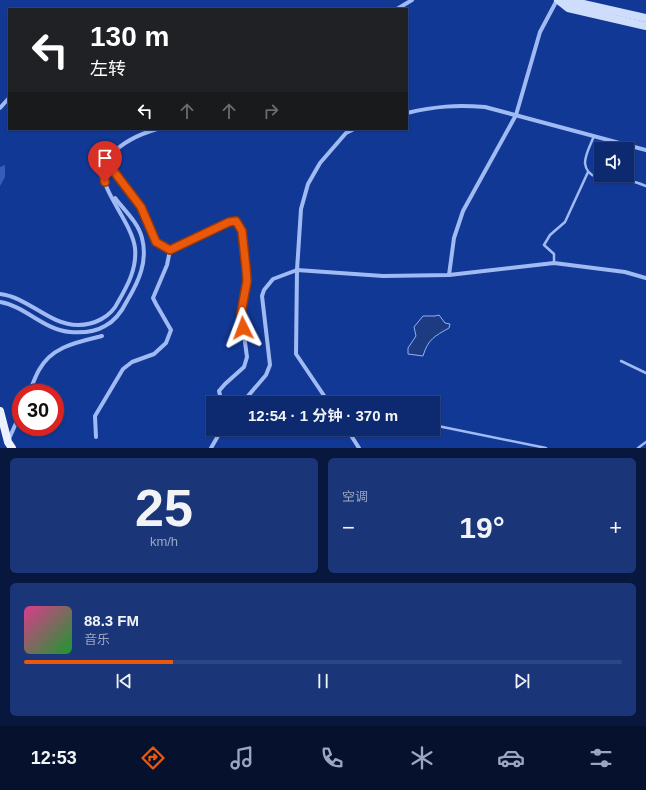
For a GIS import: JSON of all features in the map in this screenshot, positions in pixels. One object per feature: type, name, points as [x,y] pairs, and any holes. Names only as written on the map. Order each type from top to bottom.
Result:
[{"type":"main road","points":[[558,0],[568,8],[646,26]]},
{"type":"main road","points":[[566,0],[646,18]]},
{"type":"main road","points":[[0,411],[10,445]]},
{"type":"street","points":[[399,8],[412,0]]},
{"type":"street","points":[[449,275],[454,238],[463,211],[516,115],[540,32],[558,0]]},
{"type":"street","points":[[0,108],[8,99]]},
{"type":"street","points":[[408,113],[433,107],[459,105],[485,107],[646,150]]},
{"type":"street","points":[[0,294],[16,298],[55,320],[69,325],[86,325],[110,313],[116,306],[128,285],[133,271],[135,256],[129,229],[108,190],[103,175],[103,168],[106,161],[116,150],[129,140],[154,130]]},
{"type":"street","points":[[324,396],[296,354],[297,270],[301,209],[308,184],[320,163],[333,146],[346,133],[352,130]]},
{"type":"street","points":[[106,161],[141,207],[156,242],[170,250]]},
{"type":"street","points":[[0,302],[12,306],[52,328],[68,332],[88,332],[97,330],[114,320],[122,311],[135,288],[143,268],[144,257],[141,236],[138,228],[108,190]]},
{"type":"street","points":[[170,250],[229,222],[236,221],[242,231],[247,281],[241,313],[247,357],[244,367],[219,391],[220,396]]},
{"type":"street","points":[[96,437],[95,416],[123,369],[132,362],[154,354],[166,343],[171,330],[153,298],[167,266],[170,250]]},
{"type":"street","points":[[248,396],[266,375],[270,365],[262,296],[264,290],[273,279],[297,270],[383,276],[449,275],[554,263],[625,272],[646,278]]},
{"type":"street","points":[[33,384],[39,370],[50,356],[67,345],[102,336]]},
{"type":"street","points":[[211,448],[218,436]]},
{"type":"street","points":[[351,436],[359,448]]},
{"type":"lane","points":[[594,135],[585,165],[588,172],[593,177],[633,181],[646,186]]},
{"type":"lane","points":[[554,263],[554,254],[544,245],[550,235],[565,222],[588,172]]},
{"type":"lane","points":[[621,361],[646,373]]},
{"type":"lane","points":[[440,426],[546,448]]},
{"type":"lane","points":[[638,448],[646,442]]},
{"type":"water","points":[[439,315],[445,323],[450,324],[449,328],[440,333],[430,342],[423,356],[408,354],[408,348],[416,336],[414,327],[423,316]]},
{"type":"building","points":[[5,165],[5,177],[0,186],[0,167]]},
{"type":"route","points":[[105,182],[103,168],[106,161],[141,207],[156,242],[170,250],[229,222],[236,221],[242,231],[247,281],[241,313],[243,328]]}]
